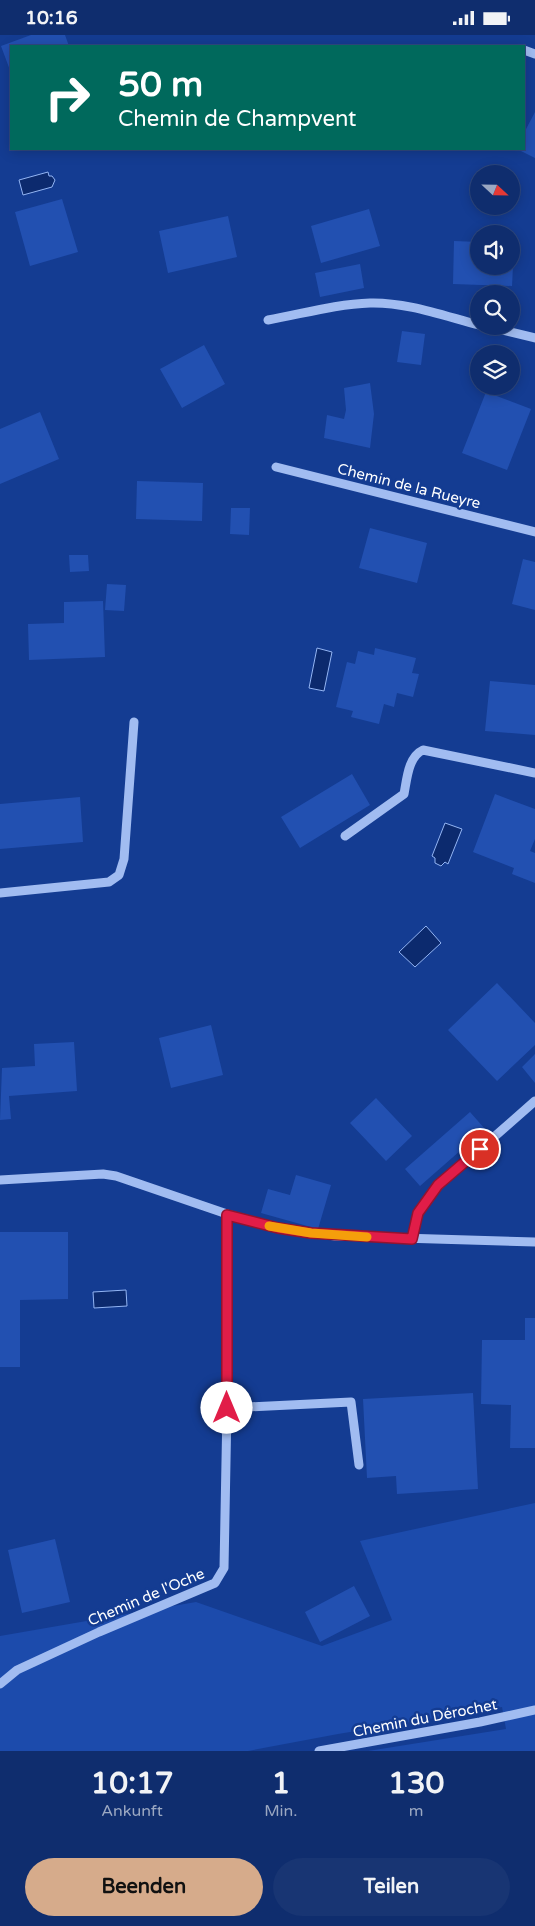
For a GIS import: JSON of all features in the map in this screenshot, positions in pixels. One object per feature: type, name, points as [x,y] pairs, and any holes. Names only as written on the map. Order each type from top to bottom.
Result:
[{"type":"street","points":[[268,320],[372,303],[413,308],[470,323]]},
{"type":"street","points":[[520,334],[535,338]]},
{"type":"street","name":"Chemin de la Rueyre","points":[[276,467],[535,531]]},
{"type":"street","points":[[0,893],[109,882],[119,875],[124,859],[134,722]]},
{"type":"street","points":[[345,836],[404,793],[412,761],[416,753],[423,750],[535,773]]},
{"type":"street","points":[[412,1239],[418,1213],[438,1185],[535,1101]]},
{"type":"street","points":[[0,1180],[103,1174],[116,1176],[227,1215],[278,1228],[311,1233],[412,1239],[535,1242]]},
{"type":"street","name":"Chemin de l'Oche","points":[[0,1684],[17,1670],[83,1639],[215,1583],[224,1568],[227,1408],[227,1215]]},
{"type":"street","points":[[227,1408],[351,1402],[358,1465]]},
{"type":"street","name":"Chemin du Dérochet","points":[[319,1751],[480,1722],[535,1710]]},
{"type":"shaded area","points":[[48,172],[49,176],[52,176],[55,180],[52,187],[23,195],[19,180]]},
{"type":"shaded area","points":[[317,648],[332,652],[324,691],[309,688]]},
{"type":"shaded area","points":[[445,823],[462,829],[448,864],[445,862],[441,866],[435,863],[435,858],[432,856]]},
{"type":"shaded area","points":[[426,926],[441,943],[415,967],[399,952]]},
{"type":"shaded area","points":[[126,1290],[127,1306],[94,1308],[93,1292]]},
{"type":"shaded area","points":[[535,1503],[535,1751],[368,1751],[506,1729],[502,1707],[248,1751],[0,1751],[0,1636],[196,1602],[322,1646],[392,1620],[360,1541]]},
{"type":"building","points":[[31,35],[65,35],[69,45],[10,45],[10,70],[1,46]]},
{"type":"building","points":[[535,112],[535,158],[519,150],[525,150],[525,131]]},
{"type":"building","points":[[62,199],[78,252],[30,266],[15,212]]},
{"type":"building","points":[[369,209],[380,246],[321,263],[311,226]]},
{"type":"building","points":[[228,216],[237,257],[168,273],[159,231]]},
{"type":"building","points":[[454,241],[470,242],[470,275],[513,275],[512,285],[453,284]]},
{"type":"building","points":[[360,264],[364,288],[320,297],[315,273]]},
{"type":"building","points":[[402,331],[425,334],[421,365],[397,362]]},
{"type":"building","points":[[204,345],[225,384],[182,408],[160,369]]},
{"type":"building","points":[[370,383],[374,414],[370,448],[324,438],[327,415],[344,419],[346,410],[344,388]]},
{"type":"building","points":[[485,395],[494,395],[531,409],[507,470],[462,453]]},
{"type":"building","points":[[40,412],[59,459],[0,484],[0,429]]},
{"type":"building","points":[[137,481],[203,483],[202,521],[136,519]]},
{"type":"building","points":[[231,508],[250,508],[249,535],[230,534]]},
{"type":"building","points":[[370,528],[427,543],[417,583],[359,568]]},
{"type":"building","points":[[69,555],[88,555],[89,571],[70,572]]},
{"type":"building","points":[[523,559],[535,562],[535,610],[512,604]]},
{"type":"building","points":[[107,584],[126,585],[124,611],[105,610]]},
{"type":"building","points":[[103,601],[105,657],[29,660],[28,624],[64,623],[64,602]]},
{"type":"building","points":[[375,648],[416,658],[412,673],[419,674],[413,697],[397,693],[394,707],[384,704],[379,724],[351,717],[353,711],[336,707],[347,662],[355,664],[358,651],[374,655]]},
{"type":"building","points":[[490,681],[535,685],[535,735],[485,731]]},
{"type":"building","points":[[352,774],[370,805],[300,848],[281,817]]},
{"type":"building","points":[[495,794],[535,809],[535,839],[530,851],[535,853],[535,883],[512,874],[514,868],[473,852]]},
{"type":"building","points":[[80,797],[83,842],[0,849],[0,804]]},
{"type":"building","points":[[497,983],[535,1023],[535,1045],[497,1081],[448,1030]]},
{"type":"building","points":[[211,1025],[223,1075],[171,1088],[159,1038]]},
{"type":"building","points":[[74,1042],[77,1091],[9,1096],[11,1119],[0,1120],[2,1068],[35,1066],[34,1044]]},
{"type":"building","points":[[535,1054],[535,1083],[522,1067]]},
{"type":"building","points":[[376,1098],[412,1136],[386,1161],[350,1123]]},
{"type":"building","points":[[470,1112],[485,1129],[420,1186],[405,1169]]},
{"type":"building","points":[[296,1175],[331,1185],[318,1229],[261,1213],[268,1189],[290,1195]]},
{"type":"building","points":[[0,1232],[68,1232],[68,1299],[20,1300],[20,1367],[0,1367]]},
{"type":"building","points":[[525,1318],[535,1318],[535,1448],[510,1448],[511,1405],[481,1404],[482,1340],[525,1340]]},
{"type":"building","points":[[473,1393],[478,1489],[397,1494],[396,1476],[367,1478],[363,1399]]},
{"type":"building","points":[[55,1539],[70,1602],[22,1613],[8,1550]]},
{"type":"building","points":[[354,1586],[370,1616],[320,1642],[305,1612]]},
{"type":"slow traffic","points":[[269,1226],[335,1236],[367,1237]]},
{"type":"route","points":[[227,1408],[227,1215],[278,1228],[311,1233],[335,1236],[412,1239],[418,1213],[438,1185],[480,1149]]}]
